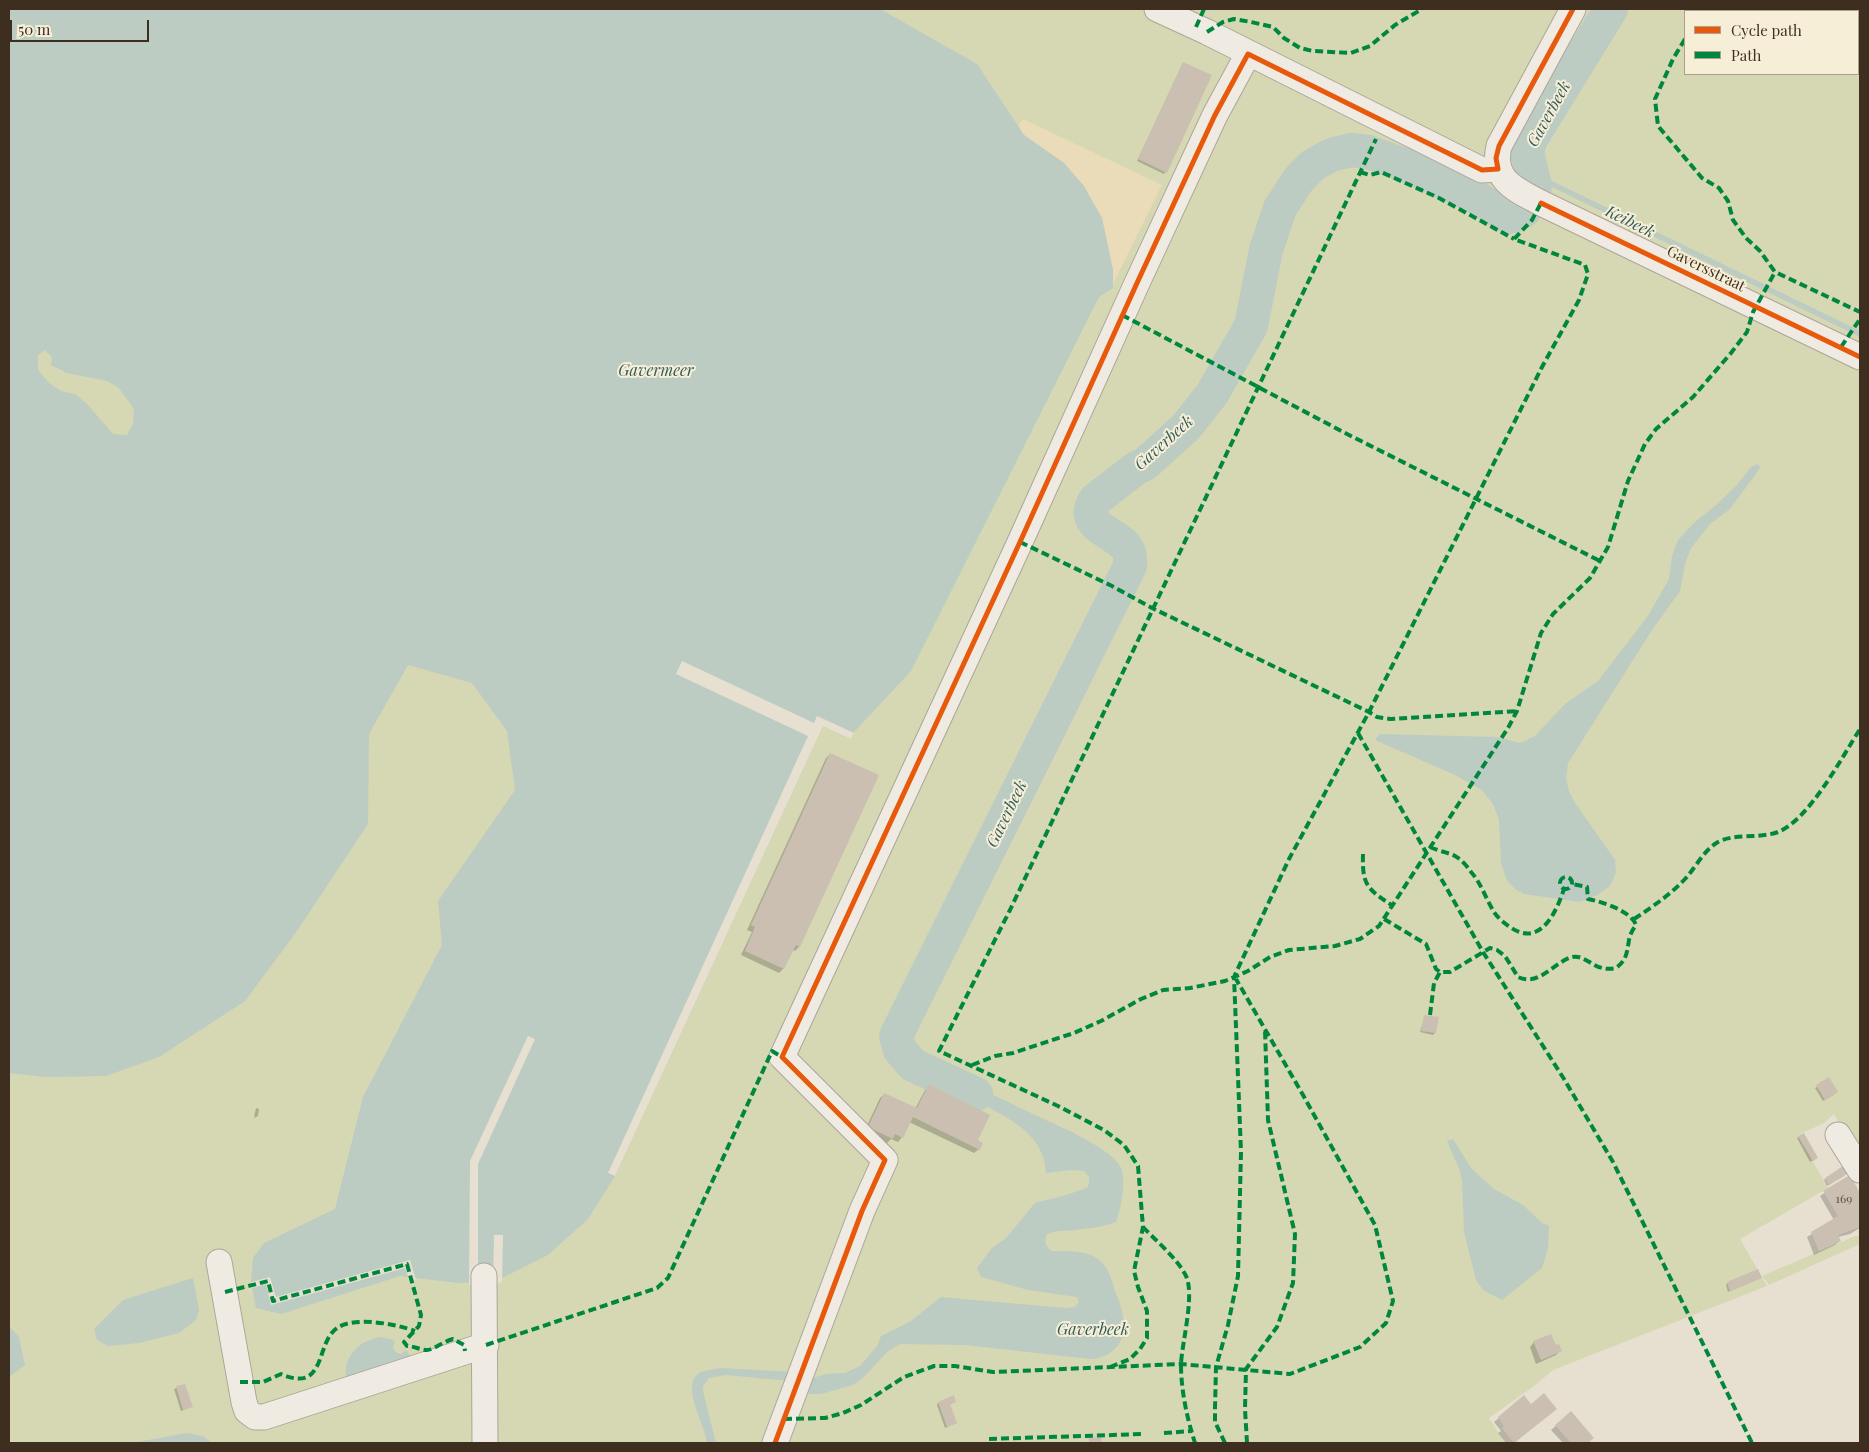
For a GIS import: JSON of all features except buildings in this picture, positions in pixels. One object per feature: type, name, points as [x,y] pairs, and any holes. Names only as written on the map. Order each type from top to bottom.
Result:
[{"type":"street","points":[[1157,9],[1482,170],[1498,169],[1496,158],[1499,146],[1573,9]]},
{"type":"street","points":[[776,1443],[862,1211],[885,1160],[782,1057],[1020,542],[1133,291],[1215,115],[1248,54]]},
{"type":"street","name":"Gaversstraat","points":[[1498,169],[1504,179],[1532,198],[1860,357]]},
{"type":"street","points":[[1838,1135],[1860,1170]]},
{"type":"street","points":[[219,1262],[244,1402],[247,1411],[254,1417],[264,1417],[486,1344]]},
{"type":"street","points":[[484,1276],[486,1344],[485,1443]]},
{"type":"green space","points":[[9,9],[1860,9],[1860,1160],[1834,1114],[1824,1123],[1798,1135],[1828,1188],[1740,1239],[1767,1286],[1553,1370],[1489,1418],[1505,1443],[9,1443]]},
{"type":"green space","points":[[1855,1236],[1860,1236],[1860,1244],[1769,1285],[1762,1276]]},
{"type":"sand","points":[[1023,119],[1162,185],[1113,284],[1113,270],[1102,218],[1064,163],[1024,135],[1018,126]]},
{"type":"water","name":"Gavermeer","points":[[9,9],[880,9],[977,64],[1024,135],[1064,163],[1084,186],[1102,218],[1113,270],[1113,288],[1099,297],[911,671],[854,732],[851,739],[823,726],[615,1176],[588,1219],[548,1255],[494,1282],[458,1283],[400,1276],[281,1314],[256,1308],[251,1282],[253,1258],[264,1243],[335,1209],[363,1097],[442,945],[438,901],[515,790],[507,731],[472,683],[408,665],[369,734],[368,824],[297,931],[245,1001],[159,1057],[106,1076],[45,1077],[9,1073]],"holes":[[[45,350],[52,357],[51,365],[67,373],[107,381],[118,387],[134,409],[133,424],[127,435],[113,434],[87,404],[75,394],[61,391],[49,383],[38,370],[38,355]]]},
{"type":"water","points":[[1758,464],[1760,468],[1730,509],[1710,524],[1691,548],[1685,564],[1680,591],[1652,630],[1568,763],[1566,779],[1569,791],[1575,803],[1615,860],[1616,872],[1610,886],[1597,895],[1580,902],[1524,894],[1515,889],[1507,880],[1501,863],[1499,820],[1493,804],[1482,790],[1455,775],[1375,740],[1380,734],[1497,737],[1520,743],[1535,736],[1565,704],[1598,681],[1648,616],[1669,579],[1672,556],[1678,540],[1695,522],[1737,485],[1751,467]]},
{"type":"water","name":"Gaverbeek","points":[[937,1068],[1079,1136],[1104,1150],[1120,1166],[1123,1185],[1120,1210],[1116,1222],[1096,1227],[1058,1231],[1047,1234],[1045,1241],[1051,1251],[1072,1251],[1088,1254],[1102,1262],[1108,1271],[1121,1307],[1124,1326],[1121,1341],[1112,1352],[1090,1359],[965,1345],[901,1344],[888,1351],[865,1376],[853,1385],[821,1394],[804,1394],[810,1379],[826,1374],[845,1373],[860,1366],[877,1346],[881,1336],[911,1321],[941,1297],[1065,1308],[1075,1307],[1079,1302],[1077,1297],[1028,1290],[981,1277],[977,1268],[992,1248],[1006,1238],[1035,1203],[1087,1188],[1089,1177],[1084,1171],[1071,1170],[1046,1173],[1042,1155],[1033,1138],[1008,1118],[992,1109],[931,1082]]},
{"type":"water","points":[[1453,1139],[1471,1168],[1494,1189],[1523,1205],[1542,1223],[1549,1226],[1548,1248],[1542,1268],[1502,1300],[1483,1290],[1476,1280],[1464,1232],[1460,1171],[1447,1141]]},
{"type":"water","points":[[193,1278],[199,1310],[196,1320],[179,1333],[139,1343],[108,1346],[97,1340],[94,1329],[123,1300]]},
{"type":"water","points":[[9,1326],[19,1337],[25,1365],[9,1377]]},
{"type":"water","points":[[380,1337],[391,1339],[395,1342],[393,1346],[395,1351],[401,1354],[406,1350],[411,1357],[347,1383],[346,1366],[353,1352],[364,1342]]},
{"type":"water","points":[[721,1368],[793,1372],[790,1381],[726,1375],[709,1378],[703,1386],[703,1391],[716,1443],[707,1443],[695,1405],[692,1386],[695,1378],[701,1372]]},
{"type":"water","points":[[187,1433],[203,1436],[212,1443],[107,1443],[137,1442]]},
{"type":"pier","points":[[682,661],[814,723],[817,716],[854,733],[851,739],[823,726],[615,1176],[608,1173],[808,736],[676,674]]},
{"type":"pier","points":[[528,1036],[535,1039],[478,1164],[478,1285],[469,1285],[470,1161]]},
{"type":"pier","points":[[494,1235],[503,1235],[502,1282],[493,1285]]},
{"type":"pier","points":[[410,1260],[416,1280],[409,1279],[405,1268],[271,1305],[266,1284],[249,1289],[248,1283],[270,1277],[276,1297]]},
{"type":"waterway","name":"Gaverbeek","points":[[976,1094],[913,1065],[900,1050],[896,1036],[1130,566],[1128,550],[1116,538],[1095,523],[1091,517],[1091,509],[1095,500],[1135,469],[1145,464],[1186,427],[1212,394],[1251,326],[1266,250],[1280,208],[1299,179],[1313,165],[1331,155],[1351,150],[1368,152],[1405,165],[1474,196],[1508,217],[1519,214],[1524,211],[1535,186],[1527,152],[1531,139],[1611,9]]},
{"type":"waterway","name":"Keibeek","points":[[1533,181],[1552,184],[1860,334]]},
{"type":"marked path","points":[[1196,27],[1204,9]]},
{"type":"marked path","points":[[1207,32],[1223,22],[1234,19],[1273,27],[1284,38],[1300,48],[1313,51],[1351,53],[1370,46],[1395,25],[1422,9]]},
{"type":"marked path","points":[[1743,10],[1753,9]]},
{"type":"marked path","points":[[1704,10],[1716,10]]},
{"type":"marked path","points":[[1684,41],[1673,59],[1655,99],[1658,126],[1702,178],[1719,188],[1728,201],[1733,220],[1746,238],[1760,251],[1775,272],[1860,312]]},
{"type":"marked path","points":[[1110,1367],[1130,1359],[1147,1338],[1147,1311],[1134,1271],[1143,1227],[1138,1166],[1124,1145],[1104,1130],[1058,1106],[939,1051],[1010,910],[1376,139]]},
{"type":"marked path","points":[[1360,172],[1370,175],[1381,172],[1439,198],[1514,239]]},
{"type":"marked path","points":[[1225,1443],[1215,1422],[1215,1408],[1216,1367],[1228,1325],[1238,1276],[1241,1152],[1234,977],[1289,859],[1369,712],[1542,367],[1579,300],[1588,274],[1585,265],[1514,239],[1532,220],[1541,203]]},
{"type":"marked path","points":[[972,1065],[995,1056],[1013,1053],[1074,1033],[1163,990],[1190,988],[1225,981],[1248,971],[1270,957],[1289,950],[1335,946],[1360,939],[1379,926],[1508,728],[1517,711],[1541,633],[1553,614],[1590,578],[1608,547],[1628,481],[1645,444],[1656,429],[1693,397],[1747,332],[1753,312],[1775,272]]},
{"type":"marked path","points":[[1122,315],[1347,434],[1600,561]]},
{"type":"marked path","points":[[1841,347],[1860,319]]},
{"type":"marked path","points":[[1020,542],[1377,717],[1390,719],[1517,711]]},
{"type":"marked path","points":[[1634,919],[1679,885],[1713,845],[1725,839],[1771,834],[1790,825],[1813,802],[1860,729]]},
{"type":"marked path","points":[[1358,733],[1483,952],[1564,1079],[1613,1162],[1752,1443]]},
{"type":"marked path","points":[[1430,847],[1457,857],[1462,861],[1478,881],[1496,914],[1501,920],[1521,932],[1530,933],[1538,931],[1545,925],[1556,908],[1564,889]]},
{"type":"marked path","points":[[1363,854],[1365,880],[1377,895],[1393,906]]},
{"type":"marked path","points":[[1564,877],[1568,877],[1572,883],[1568,889],[1564,889],[1560,885],[1560,881],[1564,877]]},
{"type":"marked path","points":[[1384,919],[1426,944],[1436,969],[1440,972],[1450,972],[1490,948],[1497,950],[1505,956],[1518,977],[1526,979],[1540,976],[1572,957],[1582,958],[1602,968],[1616,968],[1624,959],[1630,936],[1636,925],[1623,911],[1588,899],[1587,887],[1572,884]]},
{"type":"marked path","points":[[1430,1015],[1434,983],[1440,972]]},
{"type":"marked path","points":[[784,1419],[825,1418],[843,1413],[861,1405],[904,1377],[934,1366],[955,1366],[993,1372],[1181,1364],[1290,1374],[1360,1347],[1386,1323],[1393,1301],[1375,1225],[1236,979]]},
{"type":"marked path","points":[[1247,1443],[1245,1409],[1246,1369],[1277,1327],[1293,1283],[1295,1234],[1268,1120],[1265,1030]]},
{"type":"marked path","points":[[486,1345],[657,1288],[668,1278],[772,1051],[782,1057]]},
{"type":"marked path","points":[[1143,1227],[1182,1269],[1188,1284],[1189,1306],[1181,1374],[1189,1424],[1195,1443]]},
{"type":"marked path","points":[[225,1292],[268,1281],[273,1301],[407,1264],[421,1315],[419,1326],[404,1342],[407,1346],[427,1350],[453,1339],[464,1345],[465,1351]]},
{"type":"marked path","points":[[240,1382],[263,1382],[281,1374],[296,1378],[306,1377],[313,1372],[318,1364],[330,1335],[337,1328],[345,1324],[376,1322],[415,1331]]},
{"type":"marked path","points":[[1164,1433],[1192,1431]]},
{"type":"marked path","points":[[989,1439],[1144,1434]]},
{"type":"cycle path","points":[[775,1443],[862,1211],[885,1160],[782,1057],[1215,115],[1248,54],[1482,170],[1498,169],[1496,158],[1499,146],[1573,9]]},
{"type":"cycle path","points":[[1541,203],[1860,357]]}]
